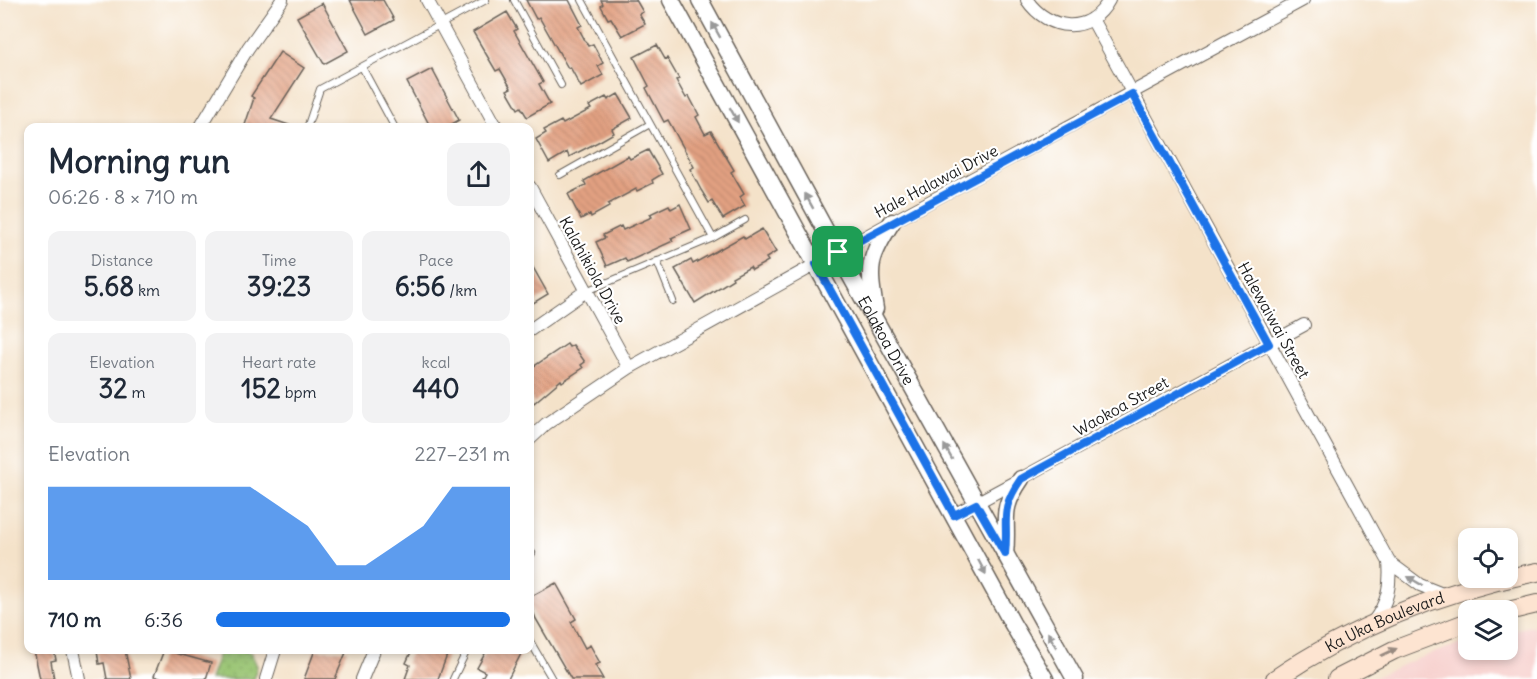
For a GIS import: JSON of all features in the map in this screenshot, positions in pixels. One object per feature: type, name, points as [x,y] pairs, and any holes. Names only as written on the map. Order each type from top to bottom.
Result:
[{"type":"main road","name":"Ka Uka Boulevard","points":[[1275,679],[1304,659],[1373,623],[1445,595],[1537,572]]},
{"type":"main road","points":[[1518,609],[1537,604]]},
{"type":"main road","name":"Ka Uka Boulevard","points":[[1337,679],[1394,650],[1458,626]]},
{"type":"street","points":[[203,123],[248,48],[282,0]]},
{"type":"street","points":[[427,0],[494,123]]},
{"type":"street","name":"Eolakoa Drive","points":[[671,0],[1012,623],[1045,679]]},
{"type":"street","points":[[690,35],[690,15],[698,0]]},
{"type":"street","name":"Eolakoa Drive","points":[[698,0],[1075,679]]},
{"type":"street","points":[[1027,0],[1037,14],[1060,25],[1073,25],[1092,19],[1109,0]]},
{"type":"street","name":"Hale Halawai Drive","points":[[534,435],[546,424],[629,368],[892,222],[1303,0]]},
{"type":"street","name":"Halewaiwai Street","points":[[1092,19],[1389,562],[1420,585],[1445,595]]},
{"type":"street","name":"Kalahikiola Drive","points":[[534,195],[629,368]]},
{"type":"street","points":[[877,321],[871,287],[871,265],[876,248],[892,222]]},
{"type":"street","points":[[534,327],[586,291]]},
{"type":"street","name":"Waokoa Street","points":[[954,515],[1304,325]]},
{"type":"street","points":[[1005,554],[1007,536],[1005,507],[1010,494],[1021,479]]},
{"type":"street","name":"Halewaiwai Street","points":[[1373,623],[1383,609],[1389,591],[1389,562]]},
{"type":"street","points":[[74,654],[79,679]]},
{"type":"street","points":[[266,679],[274,654]]},
{"type":"street","points":[[362,679],[372,654]]},
{"type":"lane","points":[[309,123],[320,89],[486,0]]},
{"type":"lane","points":[[514,0],[561,85]]},
{"type":"lane","points":[[582,0],[713,238]]},
{"type":"lane","points":[[362,67],[392,123]]},
{"type":"lane","points":[[560,175],[650,124]]},
{"type":"lane","points":[[586,291],[713,238],[745,220]]},
{"type":"lane","points":[[657,261],[673,301]]},
{"type":"lane","points":[[534,648],[552,679]]},
{"type":"lane","points":[[453,679],[465,654]]},
{"type":"shaded area","points":[[1537,625],[1537,679],[1371,679],[1414,660],[1458,645],[1458,660],[1518,660],[1518,629]]},
{"type":"green space","points":[[219,654],[251,654],[257,666],[254,679],[210,679]]},
{"type":"building","points":[[350,0],[383,0],[394,20],[368,34]]},
{"type":"building","points":[[526,0],[569,0],[582,25],[578,27],[588,46],[593,44],[603,63],[598,66],[603,75],[581,87],[539,17],[536,19]]},
{"type":"building","points":[[601,0],[636,0],[643,12],[639,14],[645,24],[622,36],[611,18],[608,19],[601,6],[603,4]]},
{"type":"building","points":[[322,3],[348,51],[324,64],[297,17]]},
{"type":"building","points":[[507,12],[517,29],[514,31],[543,82],[539,84],[550,104],[527,117],[521,107],[518,109],[507,90],[511,88],[500,69],[496,71],[473,32]]},
{"type":"building","points":[[657,45],[679,79],[676,80],[686,98],[689,96],[699,115],[696,117],[705,134],[711,131],[734,170],[731,172],[744,194],[740,197],[745,206],[723,219],[712,201],[709,203],[701,190],[690,169],[694,167],[668,120],[664,122],[646,88],[649,86],[634,57]]},
{"type":"building","points":[[280,52],[304,68],[271,119],[283,123],[246,123],[254,98],[251,96]]},
{"type":"building","points":[[432,69],[459,120],[454,123],[428,123],[407,82]]},
{"type":"building","points":[[618,94],[632,118],[612,129],[614,133],[600,141],[569,157],[567,152],[549,163],[536,139],[546,133],[544,130],[561,121],[563,124],[591,109],[589,106],[606,97],[608,100]]},
{"type":"building","points":[[648,150],[662,174],[652,180],[653,183],[608,204],[609,207],[591,217],[590,214],[581,219],[568,194],[586,185],[584,181],[628,156],[630,159]]},
{"type":"building","points":[[680,204],[691,229],[671,238],[673,241],[627,262],[625,258],[607,266],[596,242],[605,238],[603,235],[621,226],[623,230],[652,217],[650,214],[669,205],[671,209]]},
{"type":"building","points":[[762,229],[776,252],[766,258],[768,261],[752,270],[750,267],[732,277],[733,279],[695,303],[675,269],[691,260],[693,264],[743,236],[745,239]]},
{"type":"building","points":[[534,269],[548,294],[534,303]]},
{"type":"building","points":[[567,344],[569,347],[573,345],[585,362],[581,365],[583,368],[562,382],[561,380],[534,403],[534,366]]},
{"type":"building","points":[[556,583],[576,619],[571,622],[585,648],[590,645],[600,663],[595,665],[603,679],[571,679],[536,619],[534,595]]},
{"type":"building","points":[[35,654],[55,654],[56,660],[51,661],[54,679],[40,679]]},
{"type":"building","points":[[98,654],[126,654],[131,679],[107,679],[104,663],[99,664]]},
{"type":"building","points":[[162,654],[178,654],[211,663],[206,679],[162,679],[154,676]]},
{"type":"building","points":[[313,654],[345,654],[335,679],[304,679]]},
{"type":"building","points":[[410,654],[447,654],[438,679],[405,679],[410,665],[406,663]]},
{"type":"building","points":[[485,654],[521,654],[508,679],[481,679],[485,672],[477,668]]},
{"type":"route","points":[[1132,94],[1269,344],[1021,479],[1010,494],[1005,507],[1007,536],[1005,554],[976,504],[954,515],[945,500],[816,264],[838,252],[1132,94]]}]
